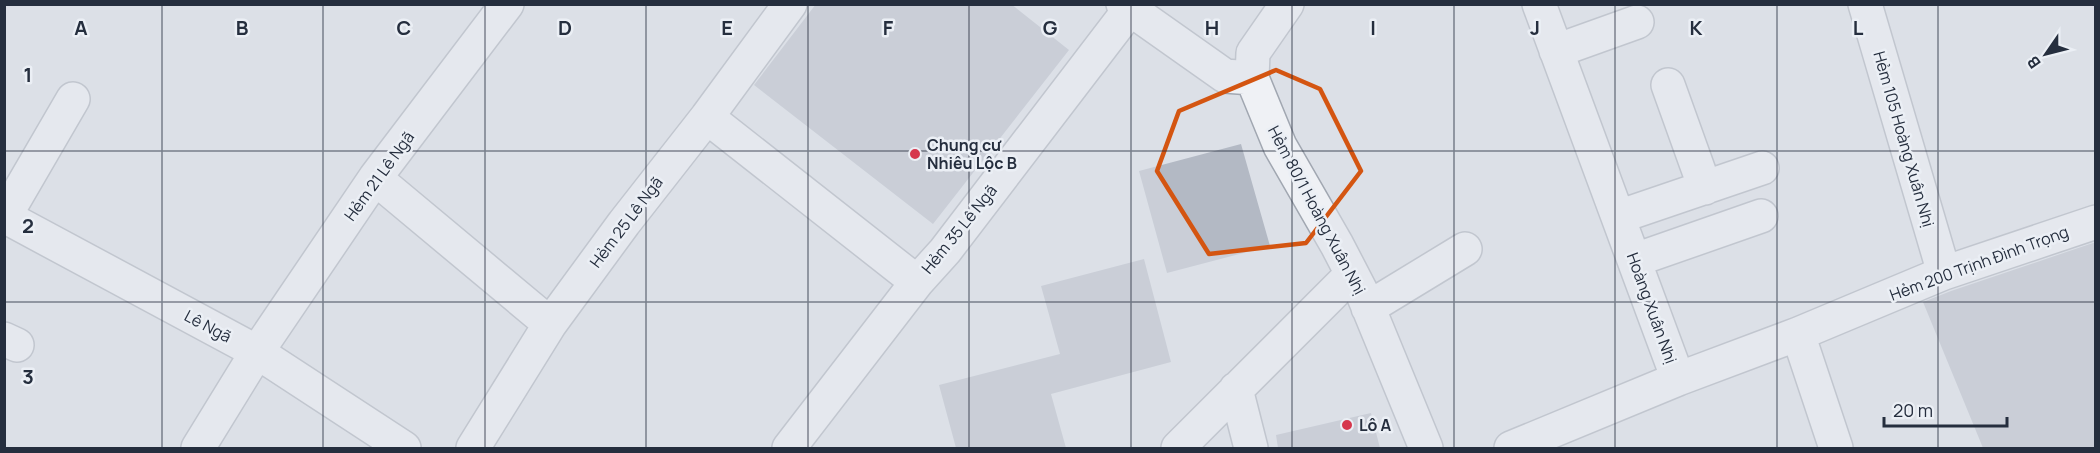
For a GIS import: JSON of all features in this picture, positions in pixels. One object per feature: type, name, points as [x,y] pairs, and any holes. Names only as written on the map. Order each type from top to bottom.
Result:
[{"type":"street","name":"Hẻm 21 Lê Ngã","points":[[198,448],[257,352],[375,178],[507,4]]},
{"type":"street","name":"Hẻm 25 Lê Ngã","points":[[473,448],[550,324],[790,4]]},
{"type":"street","points":[[1126,7],[1225,76],[1252,78],[1253,53],[1287,4]]},
{"type":"street","name":"Hoàng Xuân Nhị","points":[[1539,4],[1678,379],[1798,334]]},
{"type":"street","name":"Hẻm 105 Hoàng Xuân Nhị","points":[[1865,4],[1944,273]]},
{"type":"street","name":"Hẻm 35 Lê Ngã","points":[[789,448],[917,282],[945,250],[1126,7]]},
{"type":"street","points":[[1556,51],[1637,22]]},
{"type":"street","name":"Hẻm 80/1 Hoàng Xuân Nhị","points":[[1252,78],[1280,146],[1337,245],[1368,308],[1426,448]]},
{"type":"street","points":[[1668,85],[1705,188]]},
{"type":"street","points":[[5,216],[73,99]]},
{"type":"street","points":[[707,117],[917,282]]},
{"type":"street","points":[[1618,217],[1762,168]]},
{"type":"street","points":[[375,178],[550,324]]},
{"type":"street","name":"Lê Ngã","points":[[5,216],[257,352],[404,448]]},
{"type":"street","points":[[1635,261],[1761,216]]},
{"type":"street","name":"Hẻm 200 Trịnh Đình Trọng","points":[[1798,334],[1944,273],[2096,222]]},
{"type":"street","points":[[1368,308],[1465,249]]},
{"type":"street","points":[[1178,448],[1352,274]]},
{"type":"street","points":[[1798,334],[1836,448]]},
{"type":"street","points":[[1510,448],[1678,379]]},
{"type":"street","points":[[1236,389],[1251,448]]},
{"type":"highlighted area","points":[[1276,70],[1320,89],[1361,171],[1306,243],[1209,254],[1157,171],[1179,111]]},
{"type":"building","name":"Chung cư Nhiêu Lộc B","points":[[816,4],[1011,4],[1069,50],[933,224],[754,85]]},
{"type":"building","points":[[1241,144],[1270,246],[1167,273],[1139,171]]},
{"type":"building","points":[[2096,242],[2096,448],[1983,448],[1923,302]]},
{"type":"building","points":[[1144,259],[1171,362],[1051,394],[1066,448],[956,448],[939,385],[1060,354],[1041,286]]},
{"type":"building","name":"Lô A","points":[[1371,413],[1380,448],[1278,448],[1276,435]]},
{"type":"place","name":"Chung cư Nhiêu Lộc B","points":[[915,154]]},
{"type":"place","name":"Lô A","points":[[1347,425]]}]
